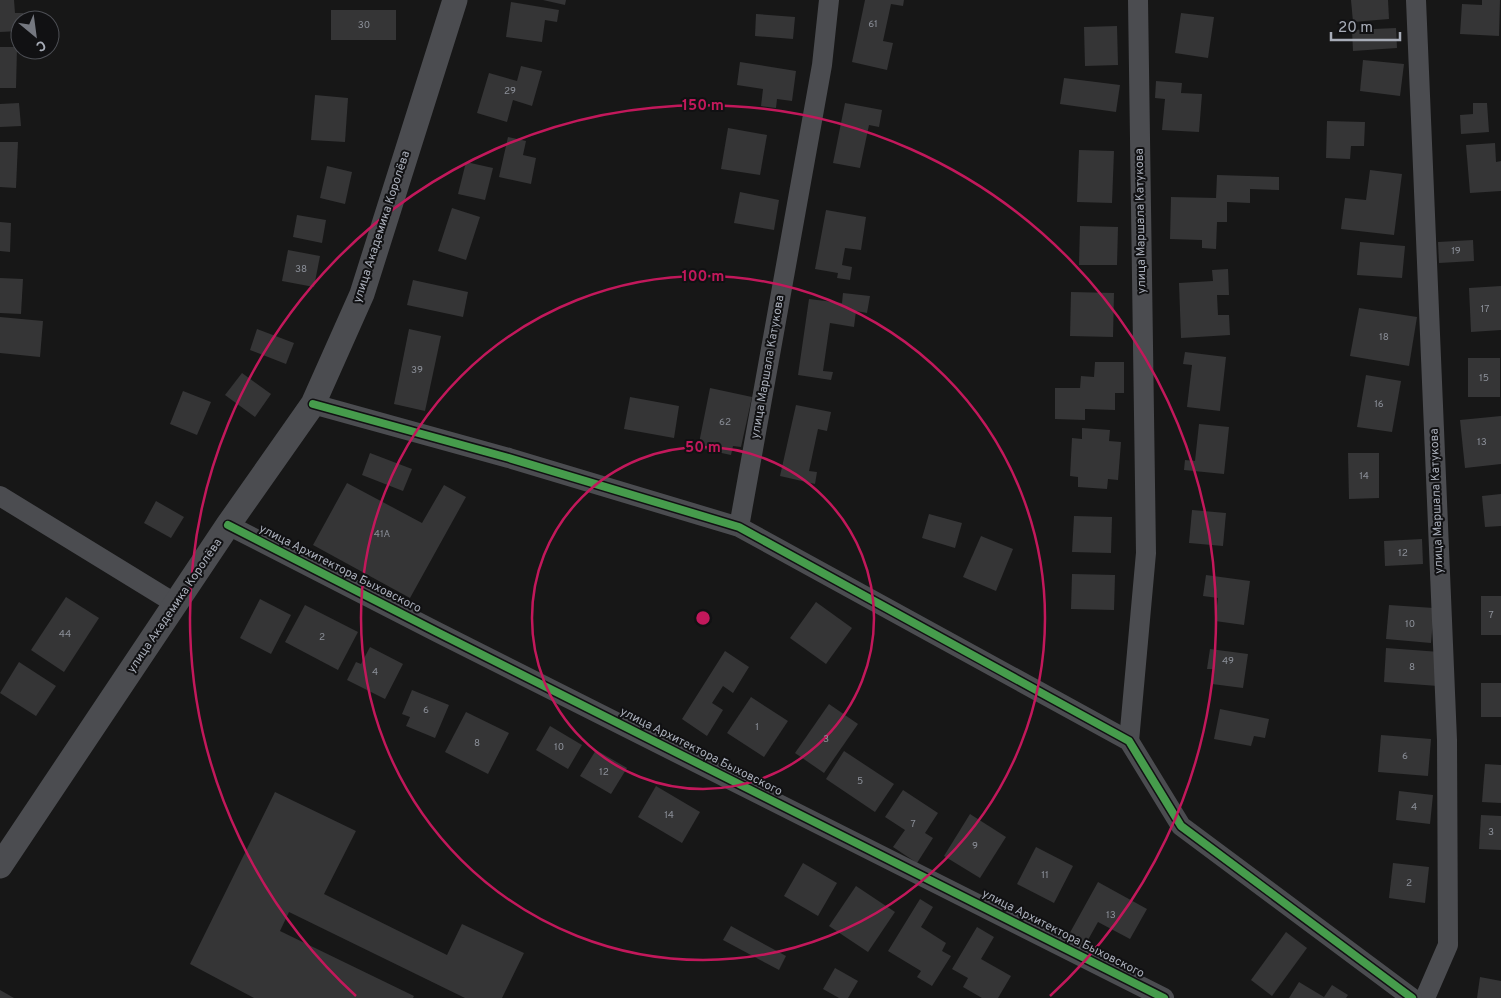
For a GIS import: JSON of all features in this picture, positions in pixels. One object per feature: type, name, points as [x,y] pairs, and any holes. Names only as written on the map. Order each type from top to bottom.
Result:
[{"type":"street","name":"улица Академика Королёва","points":[[0,866],[228,525],[313,404],[362,294],[455,0]]},
{"type":"street","name":"улица Маршала Катукова","points":[[739,527],[822,65],[829,0]]},
{"type":"street","name":"улица Маршала Катукова","points":[[1129,741],[1146,553],[1138,0]]},
{"type":"street","name":"улица Маршала Катукова","points":[[1416,0],[1447,740],[1448,945],[1425,998]]},
{"type":"street","points":[[313,404],[509,458],[739,527],[1129,741],[1181,826],[1412,998]]},
{"type":"street","points":[[2,493],[176,604]]},
{"type":"street","name":"улица Архитектора Быховского","points":[[228,525],[448,638],[1164,998]]},
{"type":"building","points":[[0,0],[14,0],[15,10],[10,10],[10,32],[0,32]]},
{"type":"building","points":[[543,0],[566,0],[565,5]]},
{"type":"building","points":[[865,0],[904,0],[903,6],[891,4],[883,41],[893,43],[887,70],[852,62]]},
{"type":"building","points":[[1351,0],[1388,0],[1389,19],[1353,22]]},
{"type":"building","points":[[1482,0],[1500,0],[1499,36],[1460,34],[1462,4],[1482,5]]},
{"type":"building","points":[[511,2],[559,10],[557,22],[545,20],[542,42],[506,37]]},
{"type":"building","points":[[331,10],[396,10],[396,40],[331,40]]},
{"type":"building","points":[[1181,13],[1214,17],[1208,58],[1175,53]]},
{"type":"building","points":[[756,14],[795,17],[793,39],[755,36]]},
{"type":"building","points":[[1117,26],[1118,65],[1085,66],[1084,27]]},
{"type":"building","points":[[1396,28],[1397,48],[1353,51],[1352,30]]},
{"type":"building","points":[[0,47],[10,47],[10,60],[17,60],[16,88],[0,88]]},
{"type":"building","points":[[1363,60],[1404,64],[1400,96],[1360,91]]},
{"type":"building","points":[[740,62],[796,71],[792,101],[777,99],[776,108],[761,106],[763,89],[737,85]]},
{"type":"building","points":[[521,66],[542,71],[532,106],[513,100],[507,122],[477,113],[489,73],[517,81]]},
{"type":"building","points":[[1064,78],[1120,85],[1116,112],[1060,104]]},
{"type":"building","points":[[1156,81],[1182,83],[1181,93],[1202,94],[1199,132],[1162,130],[1165,99],[1155,98]]},
{"type":"building","points":[[315,95],[348,98],[345,142],[311,140]]},
{"type":"building","points":[[19,103],[21,126],[0,127],[0,104]]},
{"type":"building","points":[[845,103],[882,110],[879,127],[869,125],[860,168],[833,163]]},
{"type":"building","points":[[1473,103],[1487,103],[1489,132],[1461,134],[1460,115],[1473,114]]},
{"type":"building","points":[[1327,121],[1365,122],[1364,146],[1351,146],[1350,159],[1326,158]]},
{"type":"building","points":[[728,128],[767,135],[760,175],[721,169]]},
{"type":"building","points":[[508,137],[526,141],[523,155],[536,158],[531,184],[499,177]]},
{"type":"building","points":[[0,142],[18,142],[16,188],[0,187]]},
{"type":"building","points":[[1495,143],[1496,162],[1501,161],[1501,191],[1470,193],[1466,145]]},
{"type":"building","points":[[1079,150],[1114,151],[1112,203],[1077,202]]},
{"type":"building","points":[[466,162],[493,168],[485,200],[458,194]]},
{"type":"building","points":[[327,166],[352,172],[345,204],[320,198]]},
{"type":"building","points":[[1370,170],[1402,174],[1394,235],[1341,229],[1345,198],[1366,200]]},
{"type":"building","points":[[1217,175],[1279,177],[1279,190],[1250,189],[1250,203],[1227,202],[1227,222],[1217,222],[1216,249],[1202,248],[1202,240],[1170,239],[1171,197],[1216,198]]},
{"type":"building","points":[[740,192],[779,200],[774,230],[734,223]]},
{"type":"building","points":[[452,208],[480,217],[466,260],[438,251]]},
{"type":"building","points":[[826,210],[866,217],[861,250],[845,248],[842,265],[852,267],[850,280],[837,278],[838,273],[815,269]]},
{"type":"building","points":[[297,215],[326,220],[322,243],[293,237]]},
{"type":"building","points":[[0,222],[11,223],[10,252],[0,251]]},
{"type":"building","points":[[1080,226],[1118,227],[1117,265],[1079,265]]},
{"type":"building","points":[[1473,240],[1474,261],[1439,263],[1438,242]]},
{"type":"building","points":[[1360,242],[1405,246],[1402,278],[1357,275]]},
{"type":"building","points":[[288,250],[320,256],[314,287],[282,281]]},
{"type":"building","points":[[1228,269],[1229,295],[1217,295],[1218,315],[1229,315],[1230,335],[1181,338],[1179,283],[1213,281],[1212,270]]},
{"type":"building","points":[[0,278],[23,279],[21,314],[0,313]]},
{"type":"building","points":[[413,280],[468,292],[463,317],[407,305]]},
{"type":"building","points":[[1501,286],[1501,330],[1471,332],[1469,288]]},
{"type":"building","points":[[1071,292],[1114,293],[1113,337],[1070,336]]},
{"type":"building","points":[[843,293],[870,296],[867,313],[856,311],[854,327],[830,323],[823,371],[833,372],[831,380],[798,375],[809,299],[842,303]]},
{"type":"building","points":[[1359,308],[1417,317],[1409,366],[1350,356]]},
{"type":"building","points":[[0,317],[43,321],[40,357],[0,353]]},
{"type":"building","points":[[257,329],[294,343],[286,364],[250,350]]},
{"type":"building","points":[[409,329],[441,336],[425,411],[394,404]]},
{"type":"building","points":[[1185,352],[1226,357],[1220,411],[1187,407],[1192,365],[1183,364]]},
{"type":"building","points":[[1468,358],[1500,358],[1500,397],[1468,397]]},
{"type":"building","points":[[1095,362],[1124,362],[1124,393],[1115,393],[1115,410],[1085,409],[1085,420],[1055,419],[1055,388],[1080,388],[1081,376],[1094,377]]},
{"type":"building","points":[[242,373],[271,394],[255,417],[225,395]]},
{"type":"building","points":[[1366,375],[1401,381],[1392,432],[1357,427]]},
{"type":"building","points":[[710,388],[752,397],[741,447],[733,446],[731,455],[698,448]]},
{"type":"building","points":[[183,391],[211,402],[197,435],[170,424]]},
{"type":"building","points":[[630,397],[679,406],[674,438],[624,429]]},
{"type":"building","points":[[796,405],[831,412],[827,431],[818,429],[809,471],[817,472],[815,484],[780,476]]},
{"type":"building","points":[[1501,416],[1501,464],[1465,468],[1460,420]]},
{"type":"building","points":[[1199,424],[1229,427],[1224,474],[1184,470],[1185,460],[1195,461]]},
{"type":"building","points":[[1082,428],[1110,430],[1109,441],[1121,442],[1118,480],[1108,479],[1107,489],[1078,487],[1078,477],[1070,476],[1072,438],[1082,439]]},
{"type":"building","points":[[370,453],[412,469],[403,491],[362,475]]},
{"type":"building","points":[[1348,453],[1379,453],[1379,498],[1349,499]]},
{"type":"building","points":[[347,483],[422,523],[444,485],[466,497],[410,598],[313,545]]},
{"type":"building","points":[[1501,494],[1501,526],[1485,527],[1482,496]]},
{"type":"building","points":[[156,501],[184,517],[171,538],[144,523]]},
{"type":"building","points":[[1192,510],[1226,513],[1223,546],[1189,543]]},
{"type":"building","points":[[929,514],[962,523],[955,548],[922,538]]},
{"type":"building","points":[[1074,516],[1112,517],[1111,553],[1072,552]]},
{"type":"building","points":[[981,536],[1013,549],[996,591],[963,577]]},
{"type":"building","points":[[1422,539],[1423,564],[1385,566],[1384,541]]},
{"type":"building","points":[[1072,574],[1115,575],[1114,610],[1071,609]]},
{"type":"building","points":[[1206,575],[1250,581],[1244,625],[1215,621],[1218,598],[1203,596]]},
{"type":"building","points":[[1481,596],[1501,596],[1501,635],[1481,635]]},
{"type":"building","points":[[66,597],[99,618],[64,672],[31,650]]},
{"type":"building","points":[[260,599],[291,615],[271,654],[240,638]]},
{"type":"building","points":[[816,602],[852,628],[826,664],[790,638]]},
{"type":"building","points":[[305,605],[358,632],[338,670],[285,642]]},
{"type":"building","points":[[1389,605],[1434,608],[1431,643],[1386,639]]},
{"type":"building","points":[[370,647],[403,664],[385,699],[347,680],[356,662],[361,664]]},
{"type":"building","points":[[1386,648],[1440,652],[1438,686],[1384,682]]},
{"type":"building","points":[[1210,649],[1248,654],[1243,688],[1212,684],[1214,669],[1207,669]]},
{"type":"building","points":[[725,651],[749,667],[733,693],[723,686],[712,703],[723,710],[707,736],[682,719]]},
{"type":"building","points":[[19,662],[56,686],[36,716],[0,693]]},
{"type":"building","points":[[1481,683],[1501,683],[1501,717],[1481,717]]},
{"type":"building","points":[[412,690],[449,705],[435,738],[406,726],[410,717],[402,714]]},
{"type":"building","points":[[751,697],[788,721],[764,757],[727,733]]},
{"type":"building","points":[[829,704],[858,724],[824,773],[795,753]]},
{"type":"building","points":[[1220,709],[1269,719],[1265,738],[1254,736],[1251,746],[1214,739]]},
{"type":"building","points":[[466,712],[509,733],[488,774],[445,752]]},
{"type":"building","points":[[550,726],[582,745],[568,769],[536,750]]},
{"type":"building","points":[[1381,735],[1431,739],[1428,776],[1378,772]]},
{"type":"building","points":[[596,750],[627,768],[611,794],[580,776]]},
{"type":"building","points":[[844,751],[894,784],[875,812],[826,779]]},
{"type":"building","points":[[1485,764],[1501,765],[1501,803],[1482,802]]},
{"type":"building","points":[[656,786],[700,812],[682,843],[638,817]]},
{"type":"building","points":[[903,790],[938,813],[925,833],[933,838],[917,863],[893,847],[905,830],[885,817]]},
{"type":"building","points":[[1399,791],[1433,795],[1430,824],[1396,820]]},
{"type":"building","points":[[275,792],[356,831],[324,894],[447,955],[462,924],[524,953],[502,998],[465,998],[289,912],[280,931],[414,996],[413,998],[254,998],[190,964]]},
{"type":"building","points":[[970,814],[1006,837],[980,878],[944,856]]},
{"type":"building","points":[[1481,815],[1501,816],[1501,850],[1479,849]]},
{"type":"building","points":[[1036,847],[1073,866],[1054,903],[1017,884]]},
{"type":"building","points":[[803,863],[837,883],[818,916],[784,896]]},
{"type":"building","points":[[1393,863],[1429,867],[1425,903],[1389,898]]},
{"type":"building","points":[[1098,882],[1147,909],[1130,939],[1098,922],[1084,947],[1067,938]]},
{"type":"building","points":[[856,886],[895,912],[868,952],[829,926]]},
{"type":"building","points":[[920,899],[933,907],[921,927],[946,943],[942,951],[951,956],[932,986],[917,977],[921,971],[888,951]]},
{"type":"building","points":[[731,926],[786,956],[779,970],[723,940]]},
{"type":"building","points":[[977,927],[994,937],[981,959],[1011,976],[998,998],[982,998],[963,987],[968,978],[952,969]]},
{"type":"building","points":[[1286,932],[1307,948],[1272,996],[1251,980]]},
{"type":"building","points":[[835,968],[858,981],[848,998],[839,998],[823,989]]},
{"type":"building","points":[[1480,977],[1501,981],[1501,998],[1477,998]]},
{"type":"building","points":[[1299,982],[1324,997],[1332,985],[1348,995],[1346,998],[1289,998]]},
{"type":"building","points":[[0,990],[14,998],[0,998]]},
{"type":"cycle path","points":[[313,404],[509,458],[739,527],[1129,741],[1181,826],[1412,998]]},
{"type":"cycle path","points":[[228,525],[1164,998]]}]
